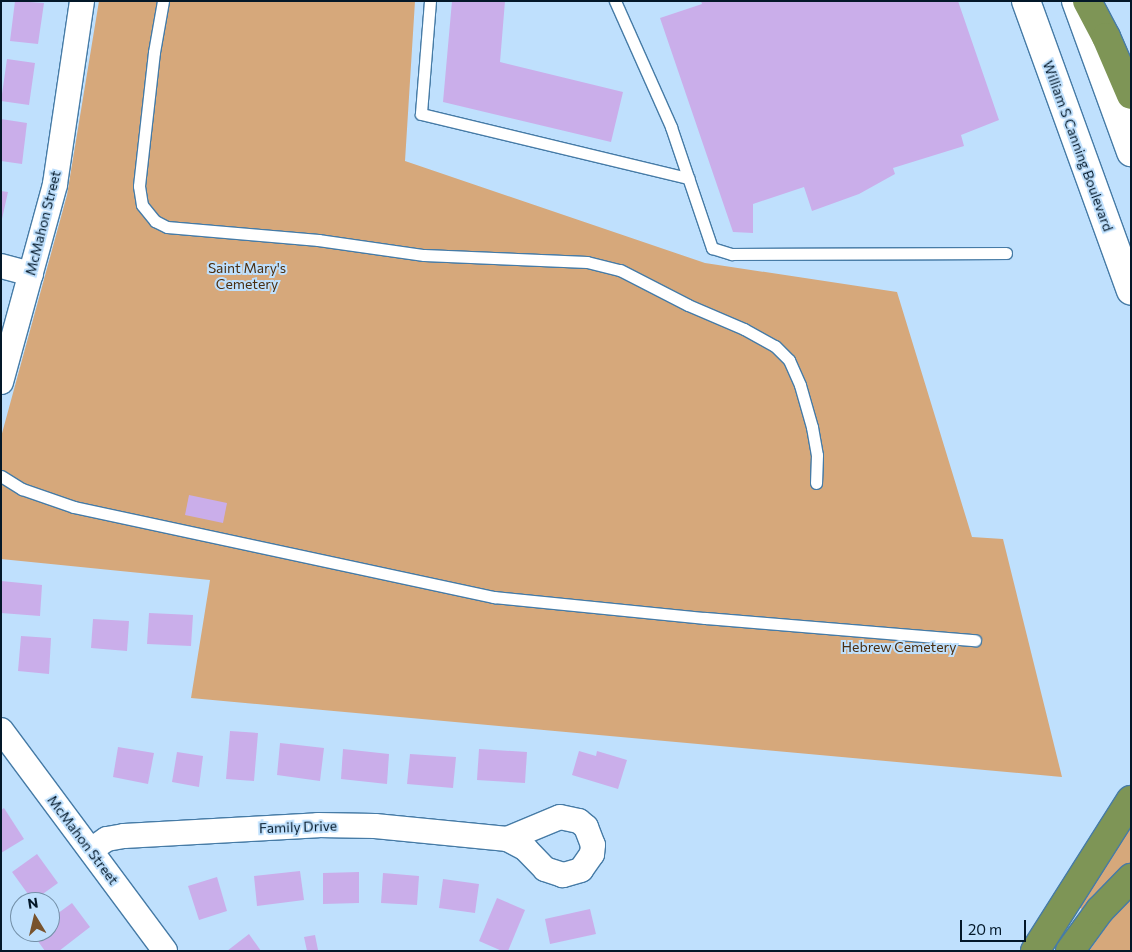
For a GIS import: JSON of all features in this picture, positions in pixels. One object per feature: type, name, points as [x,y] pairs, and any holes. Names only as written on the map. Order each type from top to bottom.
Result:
[{"type":"highway","points":[[1087,1],[1106,37],[1131,94]]},
{"type":"highway","points":[[1035,951],[1131,800]]},
{"type":"highway","points":[[1070,951],[1100,910],[1131,878]]},
{"type":"main road","name":"William S Canning Boulevard","points":[[1026,1],[1131,291]]},
{"type":"main road","points":[[1076,1],[1131,152]]},
{"type":"street","name":"McMahon Street","points":[[1,382],[55,184],[82,1]]},
{"type":"street","points":[[1,266],[31,274]]},
{"type":"street","name":"McMahon Street","points":[[1,730],[165,951]]},
{"type":"street","name":"Family Drive","points":[[91,850],[108,839],[124,836],[318,825],[375,826],[507,839]]},
{"type":"lane","points":[[163,1],[154,52],[139,186],[142,205],[154,221],[167,226],[318,240],[424,255],[587,262],[620,270],[688,305],[744,329],[775,346],[789,360],[800,385],[812,427],[817,455],[816,483]]},
{"type":"lane","points":[[430,1],[421,114],[688,178]]},
{"type":"lane","points":[[615,1],[671,127],[712,248],[732,254],[1006,253]]},
{"type":"lane","points":[[1,476],[22,489],[74,507],[494,597],[714,619],[975,640]]},
{"type":"green space","points":[[99,1],[415,1],[405,161],[705,263],[897,292],[972,537],[1003,539],[1062,777],[191,698],[210,580],[1,559],[1,437],[67,195]]},
{"type":"green space","points":[[1131,822],[1131,863],[1085,911],[1077,906]]},
{"type":"green space","points":[[1131,898],[1131,951],[1089,951],[1119,909]]},
{"type":"building","points":[[15,1],[44,3],[38,44],[10,41]]},
{"type":"building","points":[[452,1],[505,1],[500,62],[623,92],[611,142],[443,102]]},
{"type":"building","points":[[701,1],[958,1],[999,120],[961,135],[964,146],[893,168],[895,174],[859,194],[812,211],[804,187],[753,204],[753,233],[733,232],[660,18],[702,4]]},
{"type":"building","points":[[7,59],[35,63],[29,105],[1,101]]},
{"type":"building","points":[[1,119],[27,123],[22,164],[1,161]]},
{"type":"building","points":[[1,191],[8,192],[2,219],[1,219]]},
{"type":"building","points":[[189,495],[227,503],[223,523],[185,515]]},
{"type":"building","points":[[1,581],[42,585],[40,616],[1,613]]},
{"type":"building","points":[[149,613],[193,615],[191,646],[147,644]]},
{"type":"building","points":[[93,619],[129,621],[127,651],[91,648]]},
{"type":"building","points":[[21,636],[51,638],[49,674],[18,671]]},
{"type":"building","points":[[230,731],[258,733],[254,781],[226,779]]},
{"type":"building","points":[[280,743],[324,748],[320,781],[277,775]]},
{"type":"building","points":[[118,747],[154,753],[148,784],[113,777]]},
{"type":"building","points":[[343,749],[389,754],[387,784],[341,779]]},
{"type":"building","points":[[479,749],[527,752],[525,783],[477,780]]},
{"type":"building","points":[[579,751],[596,756],[597,751],[627,760],[618,789],[572,775]]},
{"type":"building","points":[[177,752],[203,756],[199,787],[172,782]]},
{"type":"building","points":[[410,754],[456,757],[453,788],[407,784]]},
{"type":"building","points":[[4,808],[24,839],[1,853],[1,810]]},
{"type":"building","points":[[37,854],[58,883],[46,892],[26,892],[12,872]]},
{"type":"building","points":[[300,871],[304,900],[257,906],[254,876]]},
{"type":"building","points":[[359,872],[359,903],[323,904],[323,873]]},
{"type":"building","points":[[383,873],[419,876],[417,905],[381,903]]},
{"type":"building","points":[[217,877],[227,911],[199,920],[188,886]]},
{"type":"building","points":[[443,879],[479,884],[475,913],[439,908]]},
{"type":"building","points":[[497,898],[525,910],[508,951],[502,951],[479,941]]},
{"type":"building","points":[[72,903],[90,927],[59,951],[45,951],[38,942],[60,942],[60,912]]},
{"type":"building","points":[[590,909],[596,934],[550,944],[545,919]]},
{"type":"building","points":[[249,934],[261,951],[227,951]]},
{"type":"building","points":[[315,935],[318,950],[307,951],[304,937]]},
{"type":"park label","name":"Saint Mary's Cemetery","points":[[247,276]]},
{"type":"park label","name":"Hebrew Cemetery","points":[[899,647]]}]
